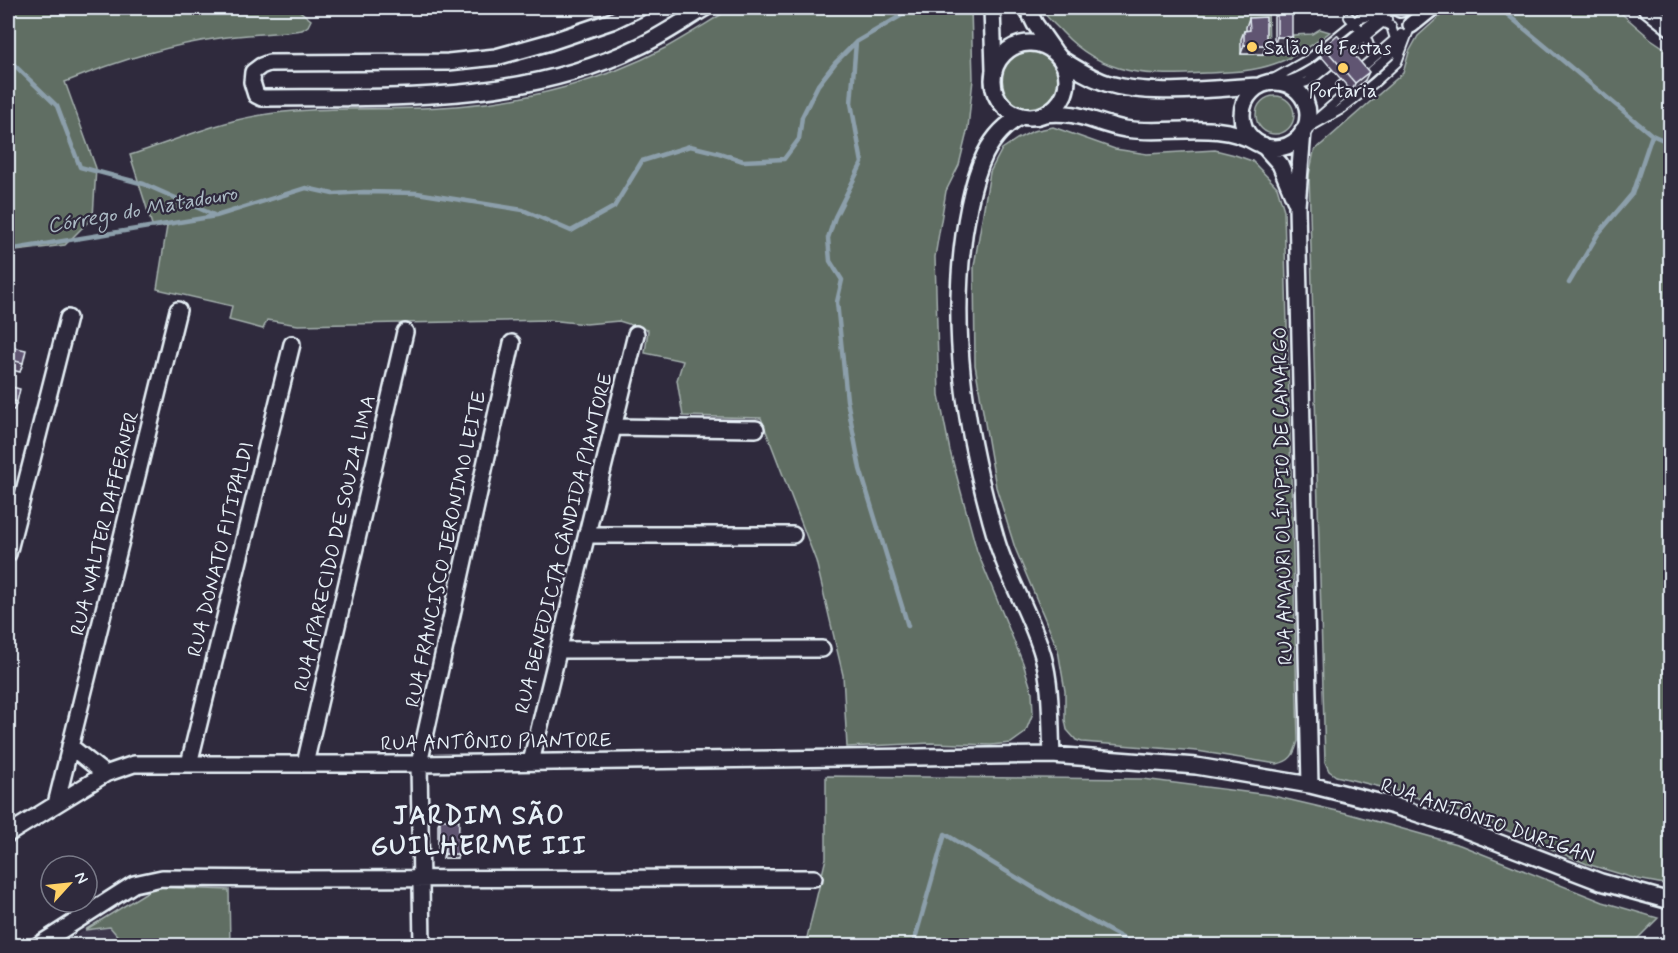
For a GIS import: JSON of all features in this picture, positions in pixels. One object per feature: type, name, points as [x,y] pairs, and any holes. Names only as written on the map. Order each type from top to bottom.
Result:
[{"type":"street","points":[[639,8],[612,21],[496,57],[448,62],[269,63],[253,72],[253,91],[262,98],[430,96],[495,90],[541,81],[638,48],[705,8]]},
{"type":"street","points":[[992,8],[994,87],[999,100],[1010,110],[1022,116],[1060,112],[1078,114],[1113,126],[1143,131],[1205,129],[1227,131],[1245,135],[1260,144],[1276,148],[1289,144],[1303,131],[1307,119],[1306,105],[1299,93],[1274,85],[1158,90],[1128,88],[1085,74],[1042,45],[1034,43],[1018,45],[1004,53],[994,73]]},
{"type":"street","points":[[1027,8],[1035,24],[1058,56],[1066,73],[1066,88],[1054,108],[1041,115]]},
{"type":"street","points":[[1412,25],[1432,8]]},
{"type":"street","points":[[1646,8],[1671,27]]},
{"type":"street","points":[[1260,144],[1245,128],[1242,112],[1247,97],[1274,85]]},
{"type":"street","points":[[1022,116],[1003,129],[988,147],[977,172],[964,232],[960,266],[959,335],[968,426],[981,483],[1007,569],[1043,657],[1050,694],[1052,756]]},
{"type":"street","name":"RUA AMAURI OLÍMPIO DE CAMARGO","points":[[1303,131],[1298,206],[1310,785]]},
{"type":"street","name":"RUA AMAURI OLÍMPIO DE CAMARGO","points":[[1260,144],[1280,164],[1298,206]]},
{"type":"street","name":"RUA WALTER DAFFERNER","points":[[56,804],[178,310]]},
{"type":"street","points":[[8,554],[68,318]]},
{"type":"street","name":"RUA APARECIDO DE SOUZA LIMA","points":[[305,764],[405,332]]},
{"type":"street","name":"RUA BENEDICTA CÂNDIDA PIANTORE","points":[[531,762],[636,334]]},
{"type":"street","name":"RUA DONATO FITIPALDI","points":[[189,764],[292,344]]},
{"type":"street","name":"RUA FRANCISCO JERONIMO LEITE","points":[[422,945],[419,764],[512,344]]},
{"type":"street","points":[[613,427],[756,429]]},
{"type":"street","points":[[587,535],[793,535]]},
{"type":"street","points":[[558,650],[822,650]]},
{"type":"street","points":[[70,746],[105,774]]},
{"type":"street","name":"RUA ANTÔNIO DURIGAN","points":[[1004,756],[1052,756],[1196,766],[1310,785],[1450,824],[1601,882],[1671,901]]},
{"type":"street","name":"RUA ANTÔNIO PIANTORE","points":[[8,834],[105,774],[134,764],[419,764],[1004,756]]},
{"type":"street","points":[[37,945],[134,884],[162,878],[814,878]]},
{"type":"lane","points":[[1274,85],[1357,20],[1401,8]]},
{"type":"lane","points":[[1363,32],[1401,8]]},
{"type":"lane","points":[[1274,85],[1307,81],[1316,76],[1369,24],[1401,8]]},
{"type":"lane","points":[[1357,20],[1370,48],[1377,52],[1382,51]]},
{"type":"lane","points":[[1382,22],[1391,26],[1395,39]]},
{"type":"lane","points":[[1341,86],[1412,25]]},
{"type":"lane","points":[[1303,131],[1340,110],[1396,62],[1412,25]]},
{"type":"shaded area","points":[[110,927],[125,945],[60,946],[85,930]]},
{"type":"green space","points":[[8,8],[296,8],[311,20],[302,30],[220,38],[160,50],[65,82],[96,168],[93,217],[65,245],[8,252]]},
{"type":"green space","points":[[732,8],[971,8],[973,79],[968,128],[959,165],[946,191],[935,257],[939,395],[950,451],[977,551],[1023,663],[1032,692],[1033,713],[1025,733],[1011,743],[991,745],[931,743],[847,747],[843,675],[816,561],[761,418],[683,416],[677,380],[683,361],[645,353],[648,330],[619,321],[586,324],[549,320],[298,325],[267,320],[263,329],[229,320],[232,306],[157,289],[167,226],[153,228],[130,155],[240,119],[281,112],[456,106],[510,99],[564,88],[641,60]]},
{"type":"green space","points":[[1041,8],[1281,8],[1280,11],[1268,10],[1269,49],[1291,49],[1293,35],[1312,34],[1320,29],[1330,32],[1290,58],[1257,69],[1185,74],[1146,73],[1111,66],[1094,58],[1062,32]]},
{"type":"green space","points":[[1449,8],[1615,8],[1670,52],[1670,885],[1637,879],[1587,864],[1475,817],[1397,791],[1336,776],[1329,771],[1325,762],[1309,175],[1314,151],[1403,73],[1409,52],[1418,36]]},
{"type":"green space","points":[[1025,52],[1035,52],[1050,60],[1056,69],[1058,80],[1056,91],[1050,100],[1035,108],[1025,108],[1014,103],[1007,96],[1002,85],[1002,75],[1007,64],[1014,57]]},
{"type":"green space","points":[[1275,96],[1289,101],[1294,115],[1289,129],[1275,134],[1261,129],[1256,115],[1261,101]]},
{"type":"green space","points":[[1053,127],[1115,149],[1147,154],[1215,150],[1235,155],[1252,161],[1277,187],[1284,210],[1298,741],[1291,757],[1282,763],[1197,751],[1082,742],[1076,740],[1067,730],[1065,691],[1058,650],[1015,548],[996,487],[975,365],[974,266],[990,172],[1002,149],[1033,131]]},
{"type":"green space","points":[[826,776],[1143,779],[1269,795],[1346,813],[1460,845],[1603,902],[1658,918],[1630,946],[805,946],[826,858]]},
{"type":"green space","points":[[155,887],[229,890],[230,945],[125,945],[110,927],[85,930]]},
{"type":"building","points":[[1277,8],[1292,8],[1292,37],[1277,37]]},
{"type":"building","points":[[1266,17],[1266,45],[1244,45],[1244,31],[1250,30],[1249,18]]},
{"type":"building","points":[[1337,35],[1369,72],[1355,83],[1324,47]]},
{"type":"building","points":[[8,346],[26,350],[23,363],[8,359]]},
{"type":"building","points":[[8,386],[20,389],[17,402],[8,399]]},
{"type":"building","points":[[440,820],[459,820],[458,854],[445,854],[445,845],[440,845]]},
{"type":"waterway","name":"Córrego do Matadouro","points":[[8,250],[216,216],[306,188],[333,194],[417,193],[523,210],[571,231],[614,207],[642,161],[690,146],[743,161],[784,159],[799,139],[802,117],[818,85],[836,62],[856,42],[914,8]]},
{"type":"waterway","points":[[1502,10],[1652,135],[1670,143]]},
{"type":"waterway","points":[[856,42],[851,103],[862,163],[835,217],[828,238],[830,261],[842,280],[837,302],[847,400],[860,469],[908,626]]},
{"type":"waterway","points":[[8,59],[57,106],[80,167],[144,184],[214,215]]},
{"type":"waterway","points":[[1569,283],[1598,234],[1632,194],[1652,135]]},
{"type":"waterway","points":[[913,946],[945,834],[1057,902],[1137,946]]},
{"type":"place","name":"Salão de Festas","points":[[1252,47]]},
{"type":"place","name":"Portaria","points":[[1343,68]]},
{"type":"district","name":"JARDIM SÃO GUILHERME III","points":[[479,830]]}]
